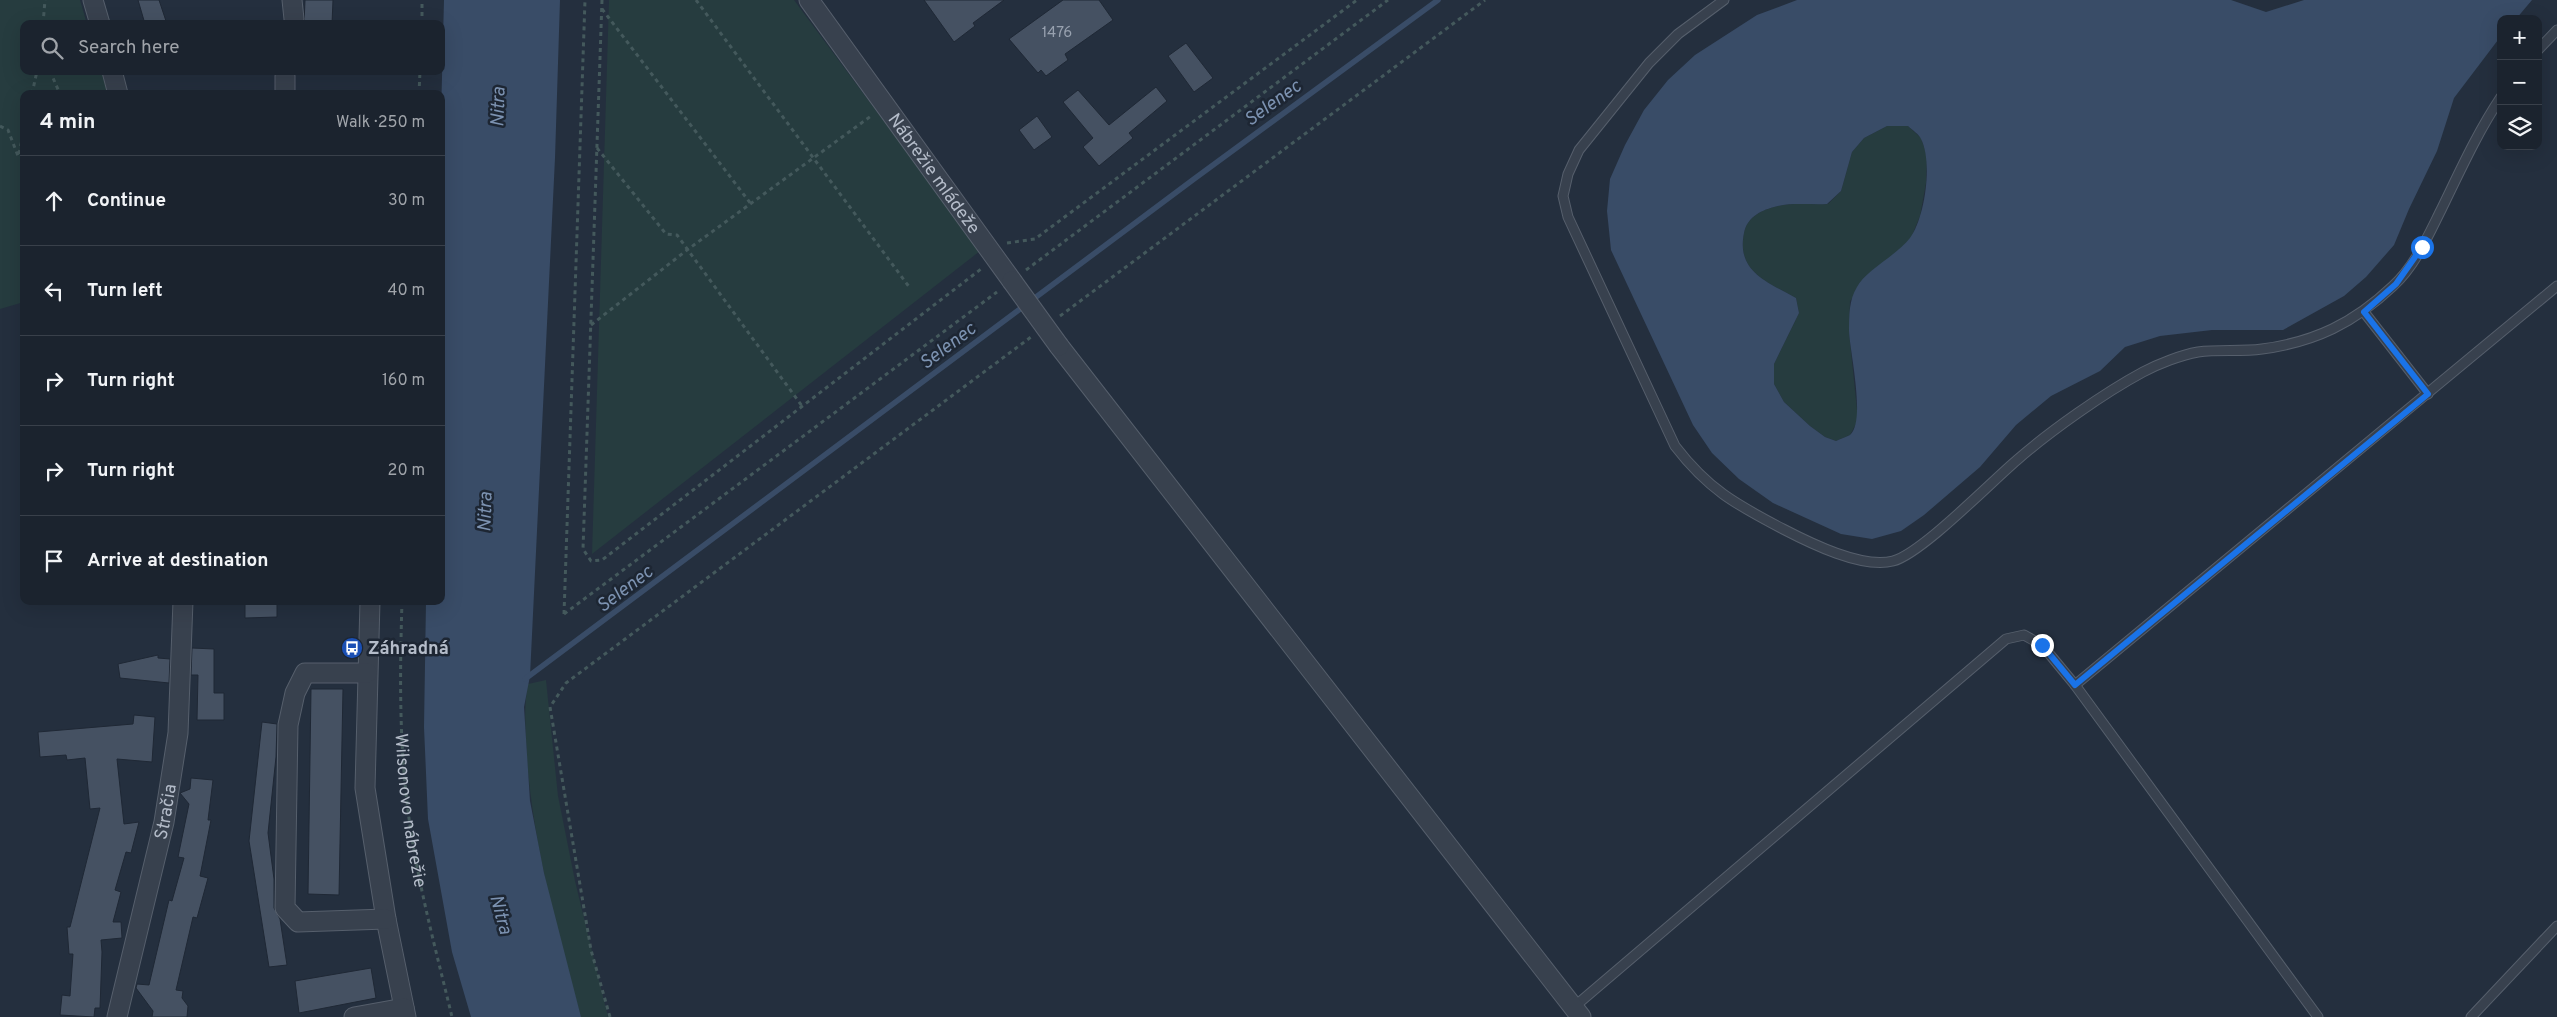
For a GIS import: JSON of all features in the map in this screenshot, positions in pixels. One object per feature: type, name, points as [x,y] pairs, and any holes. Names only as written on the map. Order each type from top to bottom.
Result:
[{"type":"street","points":[[94,0],[99,20]]},
{"type":"street","points":[[292,0],[294,19]]},
{"type":"street","name":"Nábrežie mládeže","points":[[809,0],[1059,346],[1577,1012]]},
{"type":"street","points":[[113,75],[117,90]]},
{"type":"street","name":"Stračia","points":[[117,1017],[164,822],[178,733],[183,605]]},
{"type":"street","points":[[354,1017],[405,1012],[386,919],[365,788],[370,605]]},
{"type":"street","points":[[367,674],[304,673],[295,692],[288,725],[285,908],[298,922],[386,919]]},
{"type":"lane","points":[[1724,0],[1666,46],[1648,63],[1578,150],[1568,174],[1563,196],[1568,217],[1675,446],[1708,484],[1743,508],[1798,537],[1865,561],[1893,561],[1916,550],[2019,458],[2083,411],[2144,371],[2197,352],[2261,349],[2299,342],[2340,327],[2364,312],[2396,284],[2422,247],[2483,124],[2497,103]]},
{"type":"lane","points":[[2542,46],[2557,30]]},
{"type":"lane","points":[[2075,685],[2557,286]]},
{"type":"lane","points":[[2364,312],[2428,394]]},
{"type":"lane","points":[[1577,1012],[2006,639],[2024,635],[2042,645],[2075,685],[2318,1017]]},
{"type":"lane","points":[[2471,1017],[2557,926]]},
{"type":"path","points":[[43,20],[45,0]]},
{"type":"path","points":[[422,0],[422,20]]},
{"type":"path","points":[[585,0],[564,614],[1388,0]]},
{"type":"path","points":[[602,0],[583,549],[591,561],[602,560],[985,266],[987,245],[1035,240],[1357,0]]},
{"type":"path","points":[[696,0],[910,288]]},
{"type":"path","points":[[1053,321],[1485,0]]},
{"type":"path","points":[[601,8],[751,204]]},
{"type":"path","points":[[33,90],[36,75]]},
{"type":"path","points":[[52,75],[58,90]]},
{"type":"path","points":[[419,90],[420,75]]},
{"type":"path","points":[[591,325],[688,250],[886,105]]},
{"type":"path","points":[[0,126],[8,130],[18,156],[20,147]]},
{"type":"path","points":[[597,147],[666,234],[677,235],[802,406]]},
{"type":"path","points":[[610,1017],[591,950],[550,707],[566,683],[1037,332]]},
{"type":"path","name":"Wilsonovo nábrežie","points":[[402,605],[399,688],[407,803],[424,898],[452,1017]]},
{"type":"green space","points":[[0,0],[80,0],[86,20],[20,20],[20,75],[103,75],[108,90],[20,90],[20,303],[0,309]]},
{"type":"green space","points":[[609,0],[794,0],[980,251],[592,554]]},
{"type":"green space","points":[[1887,126],[1908,126],[1921,138],[1927,156],[1926,183],[1920,216],[1911,238],[1850,301],[1849,332],[1858,420],[1850,435],[1836,441],[1825,437],[1810,426],[1784,402],[1774,384],[1774,364],[1799,313],[1796,298],[1765,281],[1750,266],[1745,257],[1743,246],[1744,233],[1748,223],[1754,216],[1780,205],[1828,204],[1841,191],[1852,152],[1864,138]]},
{"type":"green space","points":[[546,680],[558,796],[575,881],[608,1017],[581,1017],[555,922],[535,825],[527,760],[526,694],[528,684]]},
{"type":"water","name":"Nitra","points":[[444,0],[560,0],[555,158],[530,676],[524,707],[530,801],[544,873],[581,1017],[471,1017],[452,952],[428,819],[424,727],[426,605],[445,605],[445,90],[442,90],[442,75],[445,75],[445,20],[443,20]]},
{"type":"water","points":[[1797,0],[2231,0],[2266,12],[2304,0],[2532,0],[2519,15],[2497,15],[2497,41],[2454,98],[2437,151],[2394,245],[2366,277],[2344,296],[2283,330],[2212,330],[2160,336],[2125,347],[2100,371],[2051,396],[2016,425],[1980,467],[1924,515],[1901,531],[1872,539],[1841,534],[1773,503],[1739,479],[1712,453],[1693,425],[1611,250],[1607,211],[1610,179],[1625,145],[1644,110],[1668,80],[1695,55],[1757,15]],"holes":[[[1887,126],[1908,126],[1917,134],[1925,149],[1927,175],[1920,217],[1910,238],[1861,281],[1852,297],[1849,313],[1849,331],[1856,386],[1857,416],[1855,427],[1850,435],[1836,441],[1825,437],[1810,426],[1784,402],[1774,384],[1774,364],[1799,313],[1796,298],[1765,281],[1750,266],[1745,257],[1743,246],[1744,233],[1748,223],[1754,216],[1780,205],[1827,204],[1841,191],[1852,152],[1864,138]]]},
{"type":"building","points":[[138,0],[159,0],[166,20],[144,20]]},
{"type":"building","points":[[305,0],[333,0],[332,20],[304,20]]},
{"type":"building","points":[[924,0],[1004,0],[973,23],[975,26],[954,42]]},
{"type":"building","points":[[1063,0],[1099,0],[1113,20],[1065,54],[1068,60],[1046,76],[1041,70],[1038,73],[1009,39]]},
{"type":"building","points":[[1186,43],[1213,78],[1194,92],[1168,56]]},
{"type":"building","points":[[1156,87],[1167,101],[1129,133],[1133,138],[1099,166],[1083,147],[1093,138],[1063,102],[1078,90],[1109,125]]},
{"type":"building","points":[[1037,116],[1052,137],[1034,150],[1019,130]]},
{"type":"building","points":[[245,605],[277,605],[277,617],[245,618]]},
{"type":"building","points":[[192,648],[214,649],[214,693],[224,693],[224,720],[197,720],[198,675],[191,675]]},
{"type":"building","points":[[158,655],[158,658],[170,659],[169,683],[120,678],[118,664]]},
{"type":"building","points":[[311,689],[343,689],[339,895],[308,894]]},
{"type":"building","points":[[134,715],[155,717],[152,762],[117,759],[124,824],[139,822],[131,853],[126,852],[115,890],[121,892],[113,922],[121,922],[122,938],[101,940],[100,1008],[95,1008],[94,1017],[60,1015],[62,995],[70,996],[73,954],[69,954],[67,927],[70,927],[100,808],[90,809],[85,758],[67,760],[66,755],[40,757],[38,732],[133,724]]},
{"type":"building","points":[[262,722],[277,724],[276,757],[268,833],[274,879],[274,908],[280,919],[287,965],[269,967],[249,841]]},
{"type":"building","points":[[191,778],[213,780],[208,820],[211,820],[200,876],[208,878],[197,918],[193,917],[176,990],[183,991],[182,998],[188,1006],[187,1017],[152,1017],[153,1011],[136,988],[137,984],[149,985],[169,900],[172,901],[184,858],[178,857],[189,804],[180,793],[190,789]]},
{"type":"building","points":[[371,968],[376,998],[299,1013],[295,981]]},
{"type":"waterway","name":"Selenec","points":[[525,679],[1194,179],[1438,0]]},
{"type":"place","name":"Záhradná","points":[[352,648]]},
{"type":"route","points":[[2042,645],[2075,685],[2428,394],[2364,312],[2396,284],[2422,247]]}]
